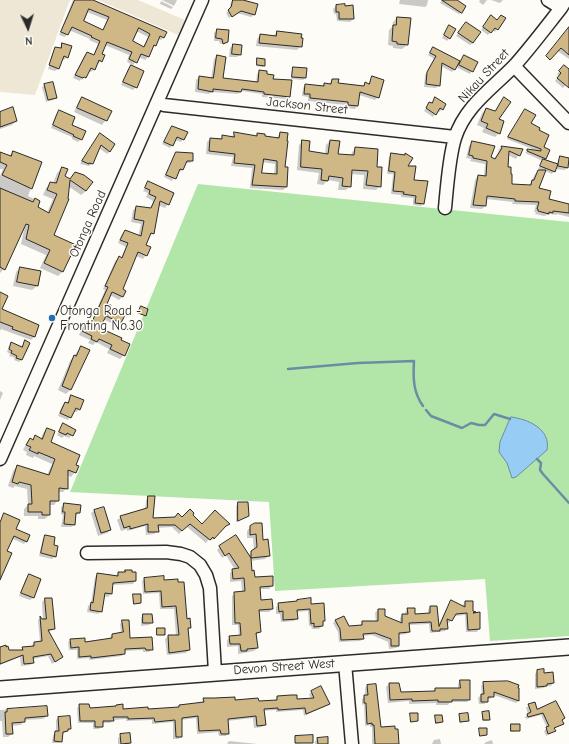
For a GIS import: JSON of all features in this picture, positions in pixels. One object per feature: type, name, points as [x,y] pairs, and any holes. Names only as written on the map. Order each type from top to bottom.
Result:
[{"type":"main road","name":"Devon Street West","points":[[0,689],[215,672],[569,648]]},
{"type":"street","name":"Otonga Road","points":[[0,459],[202,0]]},
{"type":"street","points":[[548,0],[564,4]]},
{"type":"street","name":"Nikau Street","points":[[445,208],[452,147],[455,137],[472,107],[487,90],[514,66],[564,4]]},
{"type":"street","points":[[514,66],[569,123]]},
{"type":"street","name":"Jackson Street","points":[[157,102],[164,105],[455,137]]},
{"type":"street","points":[[87,553],[166,552],[190,557],[200,565],[206,575],[210,588],[215,672]]},
{"type":"street","points":[[345,663],[352,744]]},
{"type":"shaded area","points":[[0,0],[70,0],[35,95],[0,92]]},
{"type":"shaded area","points":[[98,0],[138,0],[185,20],[178,35]]},
{"type":"green space","points":[[198,184],[569,222],[569,636],[490,641],[485,579],[275,591],[269,502],[70,492]]},
{"type":"water","points":[[511,417],[524,420],[537,426],[545,436],[547,443],[547,450],[516,477],[512,478],[507,463],[499,452],[500,442]]},
{"type":"building","points":[[75,0],[93,0],[167,32],[164,38],[160,36],[149,57],[141,54],[137,63],[129,59],[132,52],[107,42],[102,54],[105,55],[102,62],[99,60],[95,70],[91,68],[86,78],[83,78],[75,75],[87,52],[94,55],[100,41],[72,27],[68,35],[61,32]],"holes":[[[89,9],[109,17],[103,30],[84,21]],[[139,28],[150,34],[144,47],[133,41]]]},
{"type":"building","points":[[233,0],[243,0],[258,4],[255,15],[241,11],[232,17],[228,10],[231,7]]},
{"type":"building","points":[[442,0],[457,0],[466,6],[462,13]]},
{"type":"building","points":[[345,4],[345,6],[353,5],[354,19],[339,19],[339,12],[336,12],[336,5]]},
{"type":"building","points":[[491,15],[497,20],[501,15],[506,18],[498,30],[495,28],[491,33],[483,27]]},
{"type":"building","points":[[397,17],[411,18],[408,45],[397,44],[397,42],[392,41],[393,25],[396,25]]},
{"type":"building","points":[[466,22],[481,32],[473,43],[458,33]]},
{"type":"building","points":[[449,25],[456,29],[450,39],[444,35]]},
{"type":"building","points":[[569,27],[569,55],[561,48],[550,60],[546,56]]},
{"type":"building","points":[[217,29],[229,30],[228,42],[223,44],[222,39],[216,38]]},
{"type":"building","points":[[277,31],[302,34],[302,47],[259,43],[260,34],[276,36]]},
{"type":"building","points":[[62,43],[72,46],[68,58],[64,56],[59,69],[49,65],[55,47],[61,48]]},
{"type":"building","points":[[233,44],[242,45],[241,55],[232,54]]},
{"type":"building","points":[[433,47],[460,61],[455,70],[442,63],[440,86],[426,84],[427,72],[436,56],[430,53]]},
{"type":"building","points":[[217,55],[226,57],[223,78],[258,82],[259,70],[267,71],[267,74],[274,75],[273,79],[292,80],[290,97],[264,94],[264,92],[242,89],[241,92],[213,89],[213,92],[198,89],[199,76],[213,78]]},
{"type":"building","points":[[464,55],[478,62],[473,72],[459,65]]},
{"type":"building","points":[[257,58],[265,59],[265,66],[257,65]]},
{"type":"building","points":[[131,65],[144,71],[137,88],[123,82]]},
{"type":"building","points":[[564,65],[569,69],[569,88],[557,78],[561,73],[559,71]]},
{"type":"building","points":[[293,67],[307,68],[306,78],[292,77]]},
{"type":"building","points":[[372,76],[384,80],[379,98],[360,92],[358,106],[348,105],[348,102],[310,98],[310,94],[304,94],[305,84],[324,86],[324,83],[331,84],[332,79],[339,79],[338,83],[364,86],[365,82],[369,84]]},
{"type":"building","points":[[53,82],[57,98],[48,100],[44,84]]},
{"type":"building","points":[[82,97],[112,111],[107,121],[77,108]]},
{"type":"building","points":[[435,97],[446,104],[443,110],[440,108],[436,115],[426,108],[429,102],[432,103]]},
{"type":"building","points":[[504,97],[511,102],[499,119],[504,121],[500,134],[486,128],[488,124],[481,121],[486,108],[495,111]]},
{"type":"building","points":[[13,107],[17,121],[0,127],[0,112]]},
{"type":"building","points":[[525,109],[536,115],[531,123],[540,128],[539,130],[549,135],[544,147],[550,150],[546,159],[527,151],[527,149],[541,151],[541,149],[508,137]]},
{"type":"building","points":[[59,110],[75,117],[72,125],[86,131],[82,140],[53,125]]},
{"type":"building","points":[[172,126],[188,132],[184,140],[177,137],[173,146],[164,142]]},
{"type":"building","points":[[234,132],[257,136],[257,133],[265,134],[265,136],[279,138],[280,132],[288,133],[285,167],[288,167],[287,187],[252,185],[255,165],[234,163],[235,154],[209,151],[210,138],[222,139],[222,135],[234,137]],"holes":[[[264,159],[277,161],[277,174],[262,173]]]},
{"type":"building","points":[[100,133],[115,144],[110,152],[101,145],[93,164],[82,161]]},
{"type":"building","points":[[302,140],[310,141],[309,151],[328,154],[330,140],[340,141],[338,154],[354,155],[355,147],[378,149],[377,167],[382,167],[381,187],[366,185],[368,171],[352,170],[351,187],[342,186],[343,178],[329,176],[328,181],[321,180],[322,169],[301,167]]},
{"type":"building","points":[[472,141],[495,146],[491,157],[495,159],[502,148],[501,146],[523,149],[520,156],[509,151],[508,167],[511,167],[512,184],[531,185],[532,180],[534,180],[538,170],[546,170],[539,188],[551,191],[549,199],[569,204],[569,213],[553,211],[553,213],[549,212],[549,214],[538,211],[537,209],[539,202],[515,201],[515,199],[487,196],[486,206],[473,205],[478,175],[486,176],[487,161],[473,158],[473,156],[469,155]]},
{"type":"building","points":[[13,151],[42,162],[32,189],[2,175],[7,165],[0,162],[0,152],[11,156]]},
{"type":"building","points":[[176,152],[193,153],[193,161],[187,161],[183,170],[180,169],[176,179],[166,175]]},
{"type":"building","points":[[391,153],[405,155],[405,153],[413,158],[408,166],[416,166],[414,180],[428,181],[424,204],[415,203],[416,196],[403,194],[404,192],[393,191],[395,172],[389,171]]},
{"type":"building","points":[[560,156],[569,158],[568,168],[558,166]]},
{"type":"building","points":[[543,159],[558,164],[555,172],[540,166]]},
{"type":"building","points":[[62,167],[68,169],[65,176],[70,179],[75,172],[84,175],[93,182],[86,191],[70,180],[69,199],[54,235],[76,245],[63,272],[44,263],[50,250],[26,239],[29,225],[26,224],[5,270],[0,267],[0,188],[33,202],[35,198],[40,201],[38,207],[49,213],[57,194],[47,190],[50,182],[56,183]]},
{"type":"building","points":[[148,181],[174,193],[169,205],[160,201],[154,234],[151,233],[146,245],[151,247],[147,256],[138,252],[123,289],[126,291],[123,297],[112,292],[107,304],[111,305],[110,308],[125,315],[121,323],[106,316],[100,328],[122,338],[121,340],[130,344],[125,356],[110,349],[112,345],[99,339],[97,342],[91,339],[92,336],[82,331],[86,322],[91,324],[108,287],[105,286],[119,256],[122,258],[128,243],[120,240],[125,230],[141,236],[144,221],[134,219],[136,206],[151,208],[156,197],[149,194],[150,190],[145,188]]},
{"type":"building","points":[[20,267],[41,271],[38,286],[17,282]]},
{"type":"building","points":[[0,292],[8,296],[2,309],[39,325],[35,337],[12,329],[13,327],[0,322]]},
{"type":"building","points":[[141,306],[148,309],[146,316],[138,313]]},
{"type":"building","points":[[25,340],[30,343],[22,360],[16,358],[17,356],[11,353],[12,351],[9,349],[11,342],[22,347]]},
{"type":"building","points":[[81,346],[90,350],[71,390],[62,386],[74,355],[76,356]]},
{"type":"building","points":[[71,395],[84,400],[80,410],[76,408],[71,418],[60,413],[65,402],[68,403]]},
{"type":"building","points":[[63,423],[76,430],[73,436],[67,433],[66,435],[59,432]]},
{"type":"building","points":[[47,428],[55,431],[51,442],[80,455],[76,465],[79,466],[76,473],[68,470],[68,489],[59,488],[59,501],[50,501],[50,515],[42,515],[42,512],[28,512],[28,504],[32,504],[31,485],[12,482],[17,465],[49,475],[55,459],[29,450],[31,447],[26,445],[30,438],[33,440],[35,435],[42,439]]},
{"type":"building","points":[[148,496],[155,496],[153,518],[175,517],[178,513],[182,517],[190,509],[194,513],[193,515],[202,524],[215,510],[230,524],[226,526],[214,539],[213,537],[210,540],[190,524],[182,531],[175,525],[158,525],[159,532],[148,532],[148,524],[130,529],[130,526],[124,528],[120,516],[147,508]]},
{"type":"building","points":[[238,502],[248,502],[249,516],[238,521]]},
{"type":"building","points":[[64,503],[81,505],[80,513],[76,513],[75,525],[64,524]]},
{"type":"building","points":[[104,507],[111,530],[101,533],[94,510]]},
{"type":"building","points":[[4,513],[20,520],[16,529],[30,535],[27,542],[14,536],[7,551],[12,553],[0,580],[0,523]]},
{"type":"building","points":[[255,523],[262,523],[263,540],[268,539],[270,556],[251,558],[251,551],[257,547],[256,534],[250,535],[250,526]]},
{"type":"building","points":[[45,535],[55,537],[54,545],[58,546],[56,557],[41,553]]},
{"type":"building","points":[[236,535],[251,558],[252,571],[254,570],[255,577],[273,576],[273,586],[260,587],[261,600],[272,599],[273,609],[259,610],[261,632],[256,633],[258,648],[247,649],[247,651],[241,651],[240,644],[230,644],[229,636],[241,635],[240,623],[235,623],[234,592],[245,591],[244,578],[233,579],[232,569],[239,568],[229,553],[225,556],[219,546]]},
{"type":"building","points":[[125,570],[132,570],[132,572],[136,572],[136,581],[113,583],[112,594],[105,593],[102,612],[90,610],[91,602],[93,603],[97,573],[118,576],[118,572],[125,572]]},
{"type":"building","points":[[29,574],[41,579],[34,598],[21,593]]},
{"type":"building","points":[[164,576],[164,580],[178,579],[178,582],[184,582],[187,619],[190,618],[191,628],[188,628],[190,650],[169,653],[168,635],[179,635],[176,606],[162,607],[161,591],[145,592],[144,578]]},
{"type":"building","points":[[133,594],[141,594],[141,603],[134,604]]},
{"type":"building","points":[[45,598],[52,598],[55,629],[48,630],[63,657],[55,662],[51,654],[33,657],[34,663],[24,664],[23,655],[0,664],[0,647],[6,645],[6,647],[8,646],[9,650],[23,650],[22,647],[34,646],[34,642],[42,641],[40,616],[42,619],[46,619]]},
{"type":"building","points":[[311,598],[311,604],[324,603],[325,621],[323,621],[323,626],[314,627],[314,623],[311,624],[310,609],[297,610],[298,619],[283,620],[283,611],[279,612],[278,603]]},
{"type":"building","points":[[451,600],[465,607],[465,601],[473,601],[473,611],[476,612],[473,613],[480,612],[480,629],[468,630],[467,613],[456,614],[452,621],[447,619],[448,629],[440,629],[440,631],[432,631],[431,622],[409,623],[410,632],[399,633],[399,646],[391,646],[391,639],[375,633],[363,634],[364,639],[341,640],[340,629],[335,620],[344,616],[349,626],[362,625],[362,621],[378,621],[378,609],[385,609],[385,616],[402,623],[402,614],[408,614],[407,608],[415,608],[415,614],[430,613],[430,606],[437,606],[439,626]]},
{"type":"building","points":[[143,614],[152,614],[153,623],[143,623]]},
{"type":"building","points":[[122,620],[129,620],[130,638],[152,637],[153,650],[146,650],[145,648],[125,649],[125,654],[91,658],[91,656],[79,657],[79,647],[71,648],[70,639],[85,638],[85,642],[112,638],[112,634],[123,632]]},
{"type":"building","points":[[157,628],[165,628],[165,635],[157,635]]},
{"type":"building","points":[[544,669],[544,673],[553,672],[554,683],[547,684],[547,686],[537,687],[537,670]]},
{"type":"building","points":[[460,680],[470,680],[470,700],[438,702],[438,700],[390,700],[389,683],[399,683],[401,692],[435,691],[435,688],[460,688]]},
{"type":"building","points":[[508,681],[519,685],[519,701],[494,692],[494,697],[488,697],[488,702],[481,702],[481,694],[484,694],[483,682]]},
{"type":"building","points":[[376,684],[381,727],[395,726],[395,729],[398,729],[399,744],[375,744],[374,725],[372,725],[372,723],[367,724],[364,695],[368,695],[367,685]]},
{"type":"building","points":[[321,686],[330,704],[306,714],[305,708],[278,710],[278,708],[264,709],[266,725],[257,726],[256,716],[228,719],[229,734],[221,734],[220,730],[199,731],[198,716],[182,718],[182,737],[176,737],[175,720],[155,722],[154,718],[128,719],[128,717],[113,717],[114,721],[103,721],[103,727],[95,727],[95,721],[80,721],[79,704],[89,704],[90,708],[123,704],[123,709],[148,707],[148,709],[179,707],[179,705],[204,702],[203,698],[235,697],[235,700],[258,698],[259,701],[277,700],[277,696],[297,695],[297,699],[314,698],[311,691]]},
{"type":"building","points":[[556,701],[565,718],[562,720],[564,724],[554,728],[556,731],[548,734],[546,727],[549,726],[543,713],[528,717],[527,714],[531,712],[528,704],[535,702],[537,709]]},
{"type":"building","points":[[47,706],[48,716],[25,718],[25,722],[12,723],[13,734],[6,734],[5,712],[7,712],[7,709]]},
{"type":"building","points":[[489,711],[490,720],[483,720],[482,712]]},
{"type":"building","points":[[410,713],[418,713],[418,721],[411,722]]},
{"type":"building","points":[[468,713],[469,721],[460,722],[459,714]]},
{"type":"building","points":[[435,715],[442,715],[443,722],[436,723]]},
{"type":"building","points":[[70,716],[71,729],[63,732],[62,742],[54,741],[55,731],[59,731],[58,717]]},
{"type":"building","points":[[511,724],[520,724],[520,731],[511,731]]},
{"type":"building","points":[[479,728],[487,728],[487,735],[480,736]]},
{"type":"building","points":[[130,733],[131,743],[121,744],[120,734]]},
{"type":"building","points":[[313,735],[313,743],[295,743],[295,736]]},
{"type":"building","points":[[328,737],[328,744],[318,744],[317,738]]},
{"type":"waterway","points":[[288,369],[358,363],[414,361],[414,385],[423,406]]},
{"type":"waterway","points":[[426,410],[431,416],[462,428],[471,423],[485,425],[494,414],[510,419]]},
{"type":"waterway","points":[[537,459],[541,463],[540,470],[569,503]]},
{"type":"place","name":"Otonga Road - Fronting No.30","points":[[52,318]]}]
